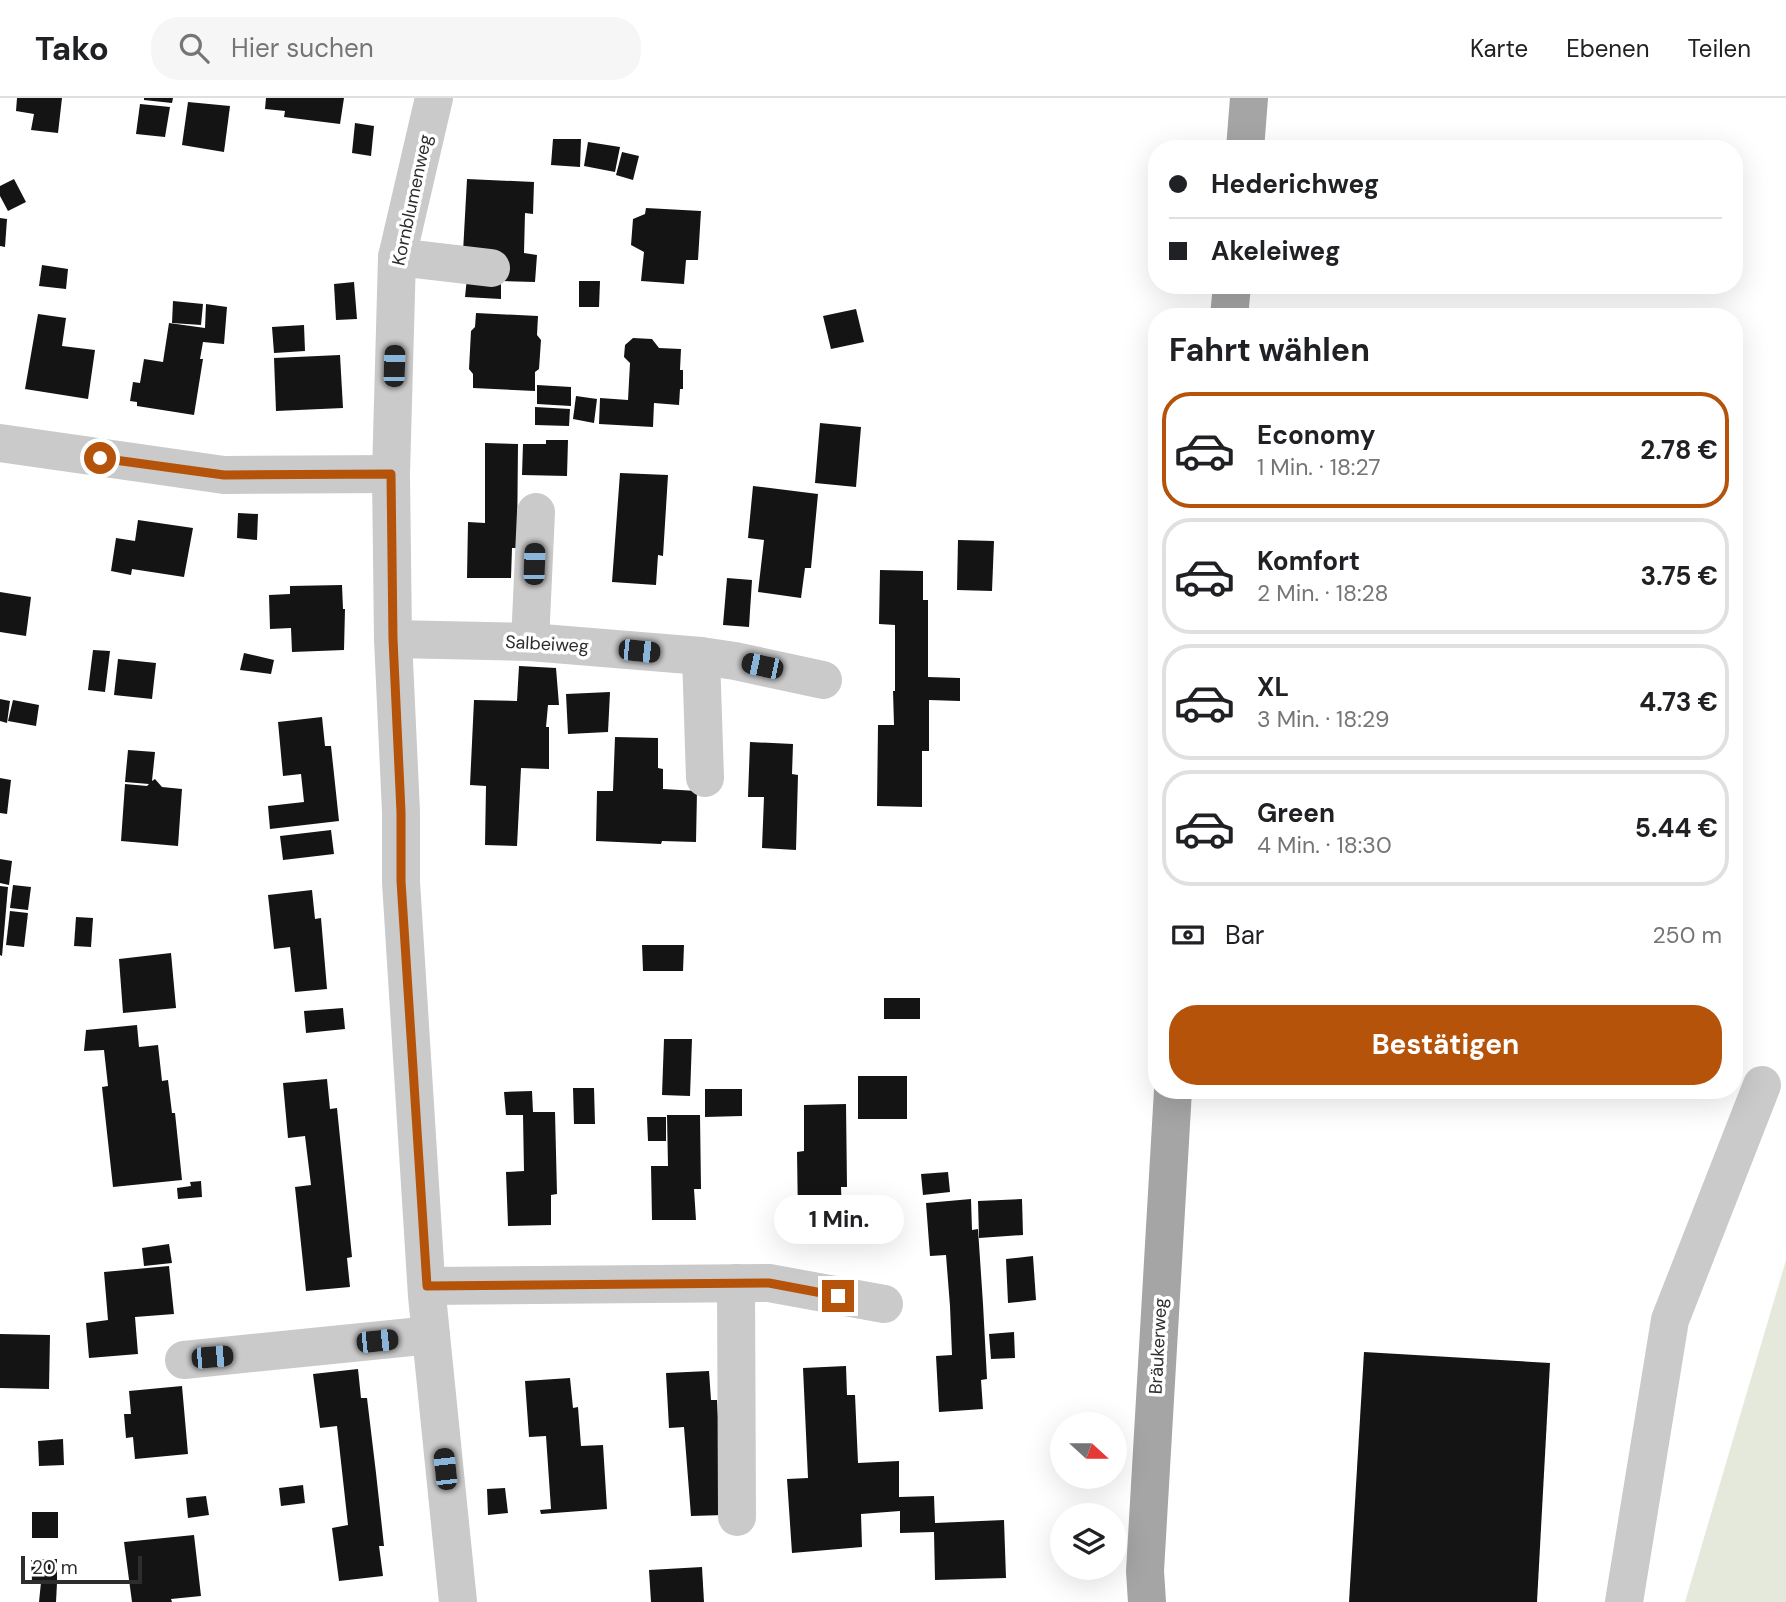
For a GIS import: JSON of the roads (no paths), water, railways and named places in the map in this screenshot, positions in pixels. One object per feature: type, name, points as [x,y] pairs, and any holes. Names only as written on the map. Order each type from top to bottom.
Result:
[{"type":"main road","points":[[1246,140],[1249,98]]},
{"type":"main road","name":"Bräukerweg","points":[[1147,1602],[1145,1557],[1172,1099]]},
{"type":"street","name":"Kornblumenweg","points":[[434,98],[397,257],[391,474],[393,639],[401,812],[401,881],[427,1286],[458,1602]]},
{"type":"street","points":[[397,257],[491,268]]},
{"type":"street","points":[[0,443],[224,475],[391,474]]},
{"type":"street","points":[[530,642],[536,512]]},
{"type":"street","name":"Salbeiweg","points":[[393,639],[530,642],[701,656],[823,680]]},
{"type":"street","points":[[701,656],[705,778]]},
{"type":"street","points":[[1624,1602],[1670,1321],[1762,1084]]},
{"type":"street","points":[[736,1283],[737,1517]]},
{"type":"street","points":[[427,1286],[769,1283],[884,1304]]},
{"type":"street","points":[[184,1360],[431,1335]]}]
